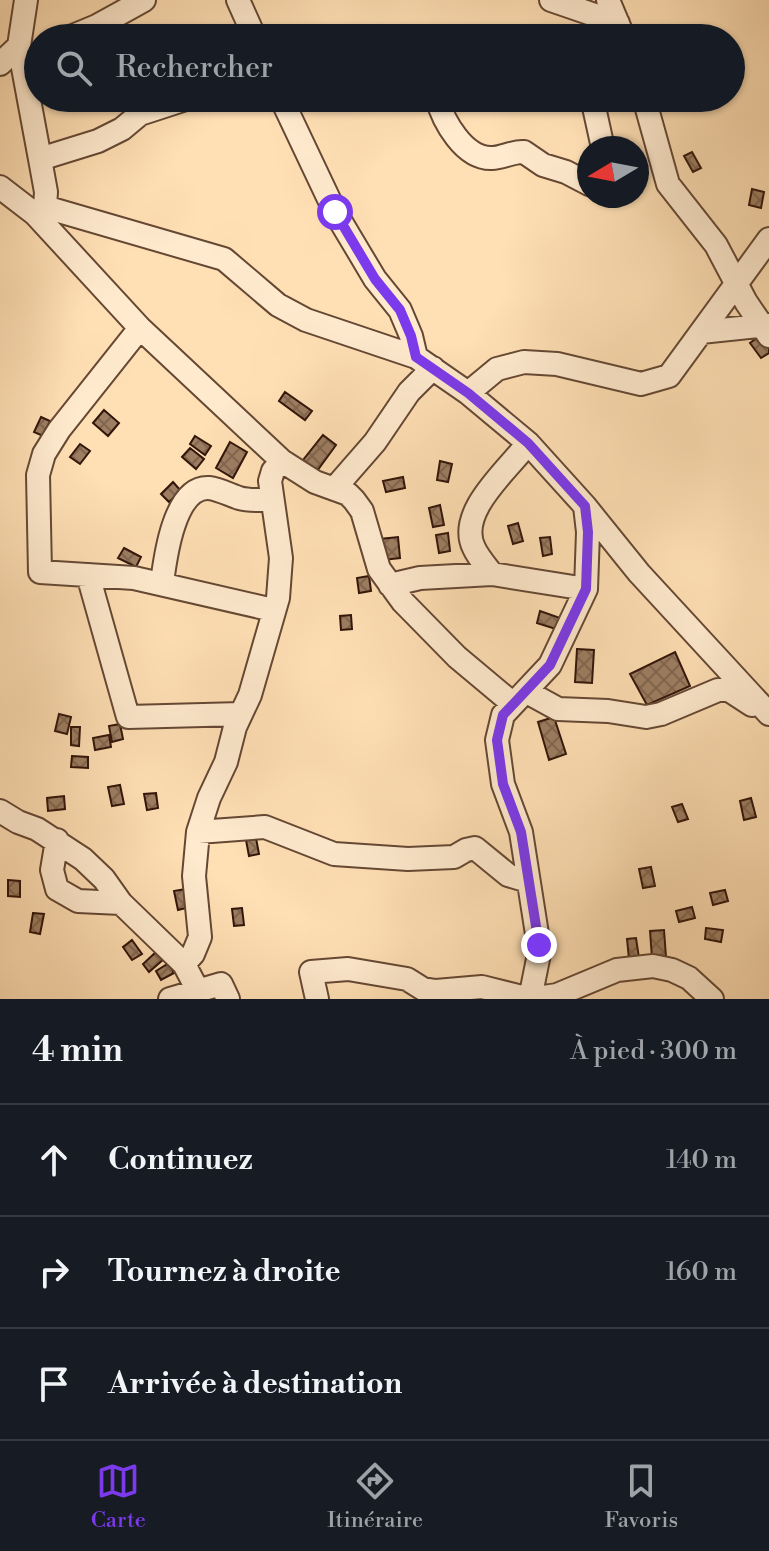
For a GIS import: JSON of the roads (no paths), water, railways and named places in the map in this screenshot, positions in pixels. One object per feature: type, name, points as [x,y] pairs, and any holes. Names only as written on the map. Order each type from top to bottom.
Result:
[{"type":"street","points":[[24,74],[20,53],[26,0]]},
{"type":"street","points":[[101,24],[144,0]]},
{"type":"street","points":[[238,0],[249,24]]},
{"type":"street","points":[[551,0],[600,24]]},
{"type":"street","points":[[608,0],[616,24]]},
{"type":"street","points":[[31,112],[46,192],[40,210]]},
{"type":"street","points":[[40,159],[98,141],[146,112]]},
{"type":"street","points":[[288,112],[335,212],[375,279],[400,310],[424,362]]},
{"type":"street","points":[[443,112],[450,129],[476,153],[489,158],[524,152],[543,165],[577,178]]},
{"type":"street","points":[[595,112],[600,136]]},
{"type":"street","points":[[648,112],[668,184],[716,245],[737,286],[767,329]]},
{"type":"street","points":[[0,187],[40,210],[224,259],[278,305],[306,320],[424,362],[468,393],[528,443],[585,506],[639,573],[769,716]]},
{"type":"street","points":[[40,210],[140,328],[193,374],[282,461],[315,482],[348,494],[358,504],[375,561],[390,585],[440,642],[489,686],[558,709],[608,711],[646,717],[661,714],[706,692],[729,690],[769,716]]},
{"type":"street","points":[[468,393],[497,369],[524,362],[557,364],[630,382],[660,381],[675,370],[769,239]]},
{"type":"street","points":[[140,328],[48,445],[40,464],[40,572],[134,578],[273,610]]},
{"type":"street","points":[[701,332],[767,329]]},
{"type":"street","points":[[334,489],[375,442],[409,392],[424,362]]},
{"type":"street","points":[[492,574],[474,549],[470,529],[472,518],[492,486],[528,443]]},
{"type":"street","points":[[184,964],[193,954],[200,937],[194,876],[198,832],[260,665],[282,570],[270,476],[282,461]]},
{"type":"street","points":[[162,583],[172,526],[198,490],[210,488],[248,500],[271,500]]},
{"type":"street","points":[[530,999],[539,945],[517,818],[503,784],[497,756],[499,727],[503,715],[550,665],[586,589],[588,532],[585,506]]},
{"type":"street","points":[[390,585],[420,578],[492,574],[586,589]]},
{"type":"street","points":[[88,575],[128,717],[241,714]]},
{"type":"street","points":[[0,811],[57,840],[83,859],[104,879],[121,903],[184,964],[197,989]]},
{"type":"street","points":[[198,832],[265,827],[334,854],[408,859],[454,857],[475,848],[508,875],[528,881]]},
{"type":"street","points":[[57,840],[52,870],[57,889],[78,901],[121,903]]},
{"type":"street","points":[[317,999],[311,972],[339,968],[407,979],[423,989],[436,991],[482,987],[530,999],[557,995],[617,970],[653,966],[689,978],[712,999]]},
{"type":"street","points":[[170,999],[221,984],[228,999]]}]
